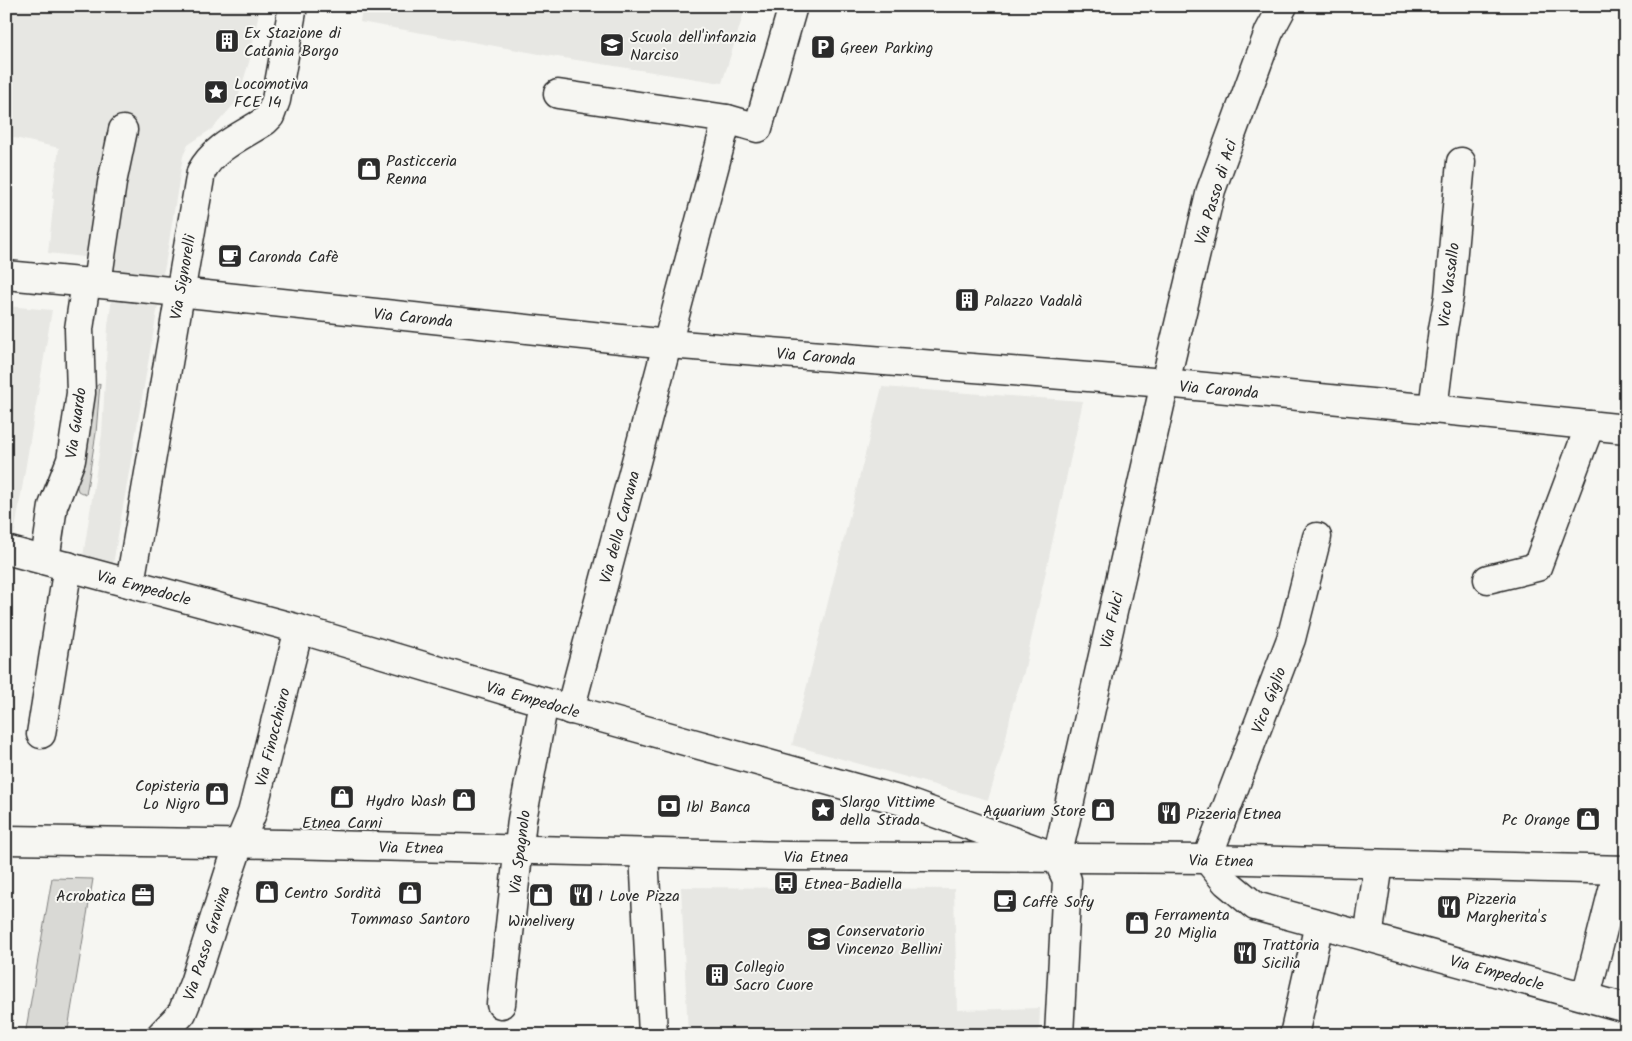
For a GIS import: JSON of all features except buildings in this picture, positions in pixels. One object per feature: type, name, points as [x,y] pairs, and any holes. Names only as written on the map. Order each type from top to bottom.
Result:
[{"type":"street","name":"Via Signorelli","points":[[130,583],[201,172],[216,152],[270,116],[276,100],[292,6]]},
{"type":"street","points":[[558,94],[728,119],[758,128],[793,6]]},
{"type":"street","name":"Via Passo di Aci","points":[[1165,383],[1212,190],[1269,32],[1283,6]]},
{"type":"street","name":"Via della Carvana","points":[[570,710],[728,119]]},
{"type":"street","name":"Via Guardo","points":[[41,734],[56,563],[53,506],[71,460],[81,393],[79,329],[91,283],[123,130]]},
{"type":"street","name":"Vico Vassallo","points":[[1433,409],[1443,329],[1450,296],[1461,162]]},
{"type":"street","name":"Via Caronda","points":[[6,275],[668,344],[1165,383],[1626,429]]},
{"type":"street","name":"Via Fulci","points":[[1057,858],[1165,383]]},
{"type":"street","points":[[1488,580],[1537,567],[1590,425]]},
{"type":"street","name":"Vico Giglio","points":[[1206,859],[1291,639],[1317,537]]},
{"type":"street","name":"Via Empedocle","points":[[6,550],[300,629],[570,710],[902,801],[1057,858]]},
{"type":"street","name":"Via Finocchiaro","points":[[239,844],[252,813],[300,629]]},
{"type":"street","name":"Via Spagnolo","points":[[501,1004],[522,820],[544,702]]},
{"type":"street","name":"Via Etnea","points":[[6,840],[788,856],[1206,859],[1622,870]]},
{"type":"street","name":"Via Passo Gravina","points":[[161,1035],[182,1013],[194,983],[239,844]]},
{"type":"street","points":[[644,853],[653,1035]]},
{"type":"street","points":[[1057,858],[1067,880],[1059,1035]]},
{"type":"street","name":"Via Empedocle","points":[[1206,859],[1226,882],[1255,906],[1626,1008]]},
{"type":"street","points":[[1368,938],[1379,864]]},
{"type":"street","points":[[1586,996],[1622,870]]},
{"type":"street","points":[[1294,1035],[1320,924]]},
{"type":"shaded area","points":[[6,6],[260,6],[250,59],[237,101],[213,128],[188,145],[183,156],[165,266],[163,273],[157,278],[109,270],[110,260],[48,253],[54,199],[52,198],[59,148],[6,136]]},
{"type":"shaded area","name":"Scuola dell'infanzia Narciso","points":[[362,6],[746,6],[722,83],[545,55],[360,22]]},
{"type":"shaded area","points":[[112,298],[158,306],[113,564],[83,557],[102,434],[108,326]]},
{"type":"shaded area","points":[[6,306],[52,310],[14,536],[6,534]]},
{"type":"shaded area","points":[[100,383],[96,433],[86,495],[78,491],[72,468],[84,397]]},
{"type":"shaded area","points":[[882,387],[1083,401],[1024,672],[1013,704],[1004,747],[988,800],[792,745]]},
{"type":"shaded area","points":[[52,878],[93,879],[67,1035],[25,1035]]},
{"type":"shaded area","name":"Conservatorio Vincenzo Bellini","points":[[681,887],[954,889],[957,1010],[1040,1008],[1039,1035],[688,1035]]},
{"type":"place","name":"Ex Stazione di Catania Borgo","points":[[227,41]]},
{"type":"place","name":"Scuola dell'infanzia Narciso","points":[[612,45]]},
{"type":"place","name":"Green Parking","points":[[823,47]]},
{"type":"place","name":"Locomotiva FCE 14","points":[[216,92]]},
{"type":"place","name":"Pasticceria Renna","points":[[369,169]]},
{"type":"place","name":"Caronda Cafè","points":[[230,256]]},
{"type":"place","name":"Palazzo Vadalà","points":[[967,300]]},
{"type":"place","name":"Copisteria Lo Nigro","points":[[217,794]]},
{"type":"place","name":"Etnea Carni","points":[[342,797]]},
{"type":"place","name":"Hydro Wash","points":[[464,800]]},
{"type":"place","name":"Ibl Banca","points":[[669,806]]},
{"type":"place","name":"Slargo Vittime della Strada","points":[[823,810]]},
{"type":"place","name":"Aquarium Store","points":[[1103,810]]},
{"type":"place","name":"Pizzeria Etnea","points":[[1169,813]]},
{"type":"place","name":"Pc Orange","points":[[1588,819]]},
{"type":"place","name":"Etnea-Badiella","points":[[786,883]]},
{"type":"place","name":"Centro Sordità","points":[[267,892]]},
{"type":"place","name":"Tommaso Santoro","points":[[410,893]]},
{"type":"place","name":"Acrobatica","points":[[143,895]]},
{"type":"place","name":"Winelivery","points":[[541,895]]},
{"type":"place","name":"I Love Pizza","points":[[581,895]]},
{"type":"place","name":"Caffè Sofy","points":[[1005,901]]},
{"type":"place","name":"Pizzeria Margherita's","points":[[1449,907]]},
{"type":"place","name":"Ferramenta 20 Miglia","points":[[1137,923]]},
{"type":"place","name":"Conservatorio Vincenzo Bellini","points":[[819,939]]},
{"type":"place","name":"Trattoria Sicilia","points":[[1245,953]]},
{"type":"place","name":"Collegio Sacro Cuore","points":[[717,975]]}]
